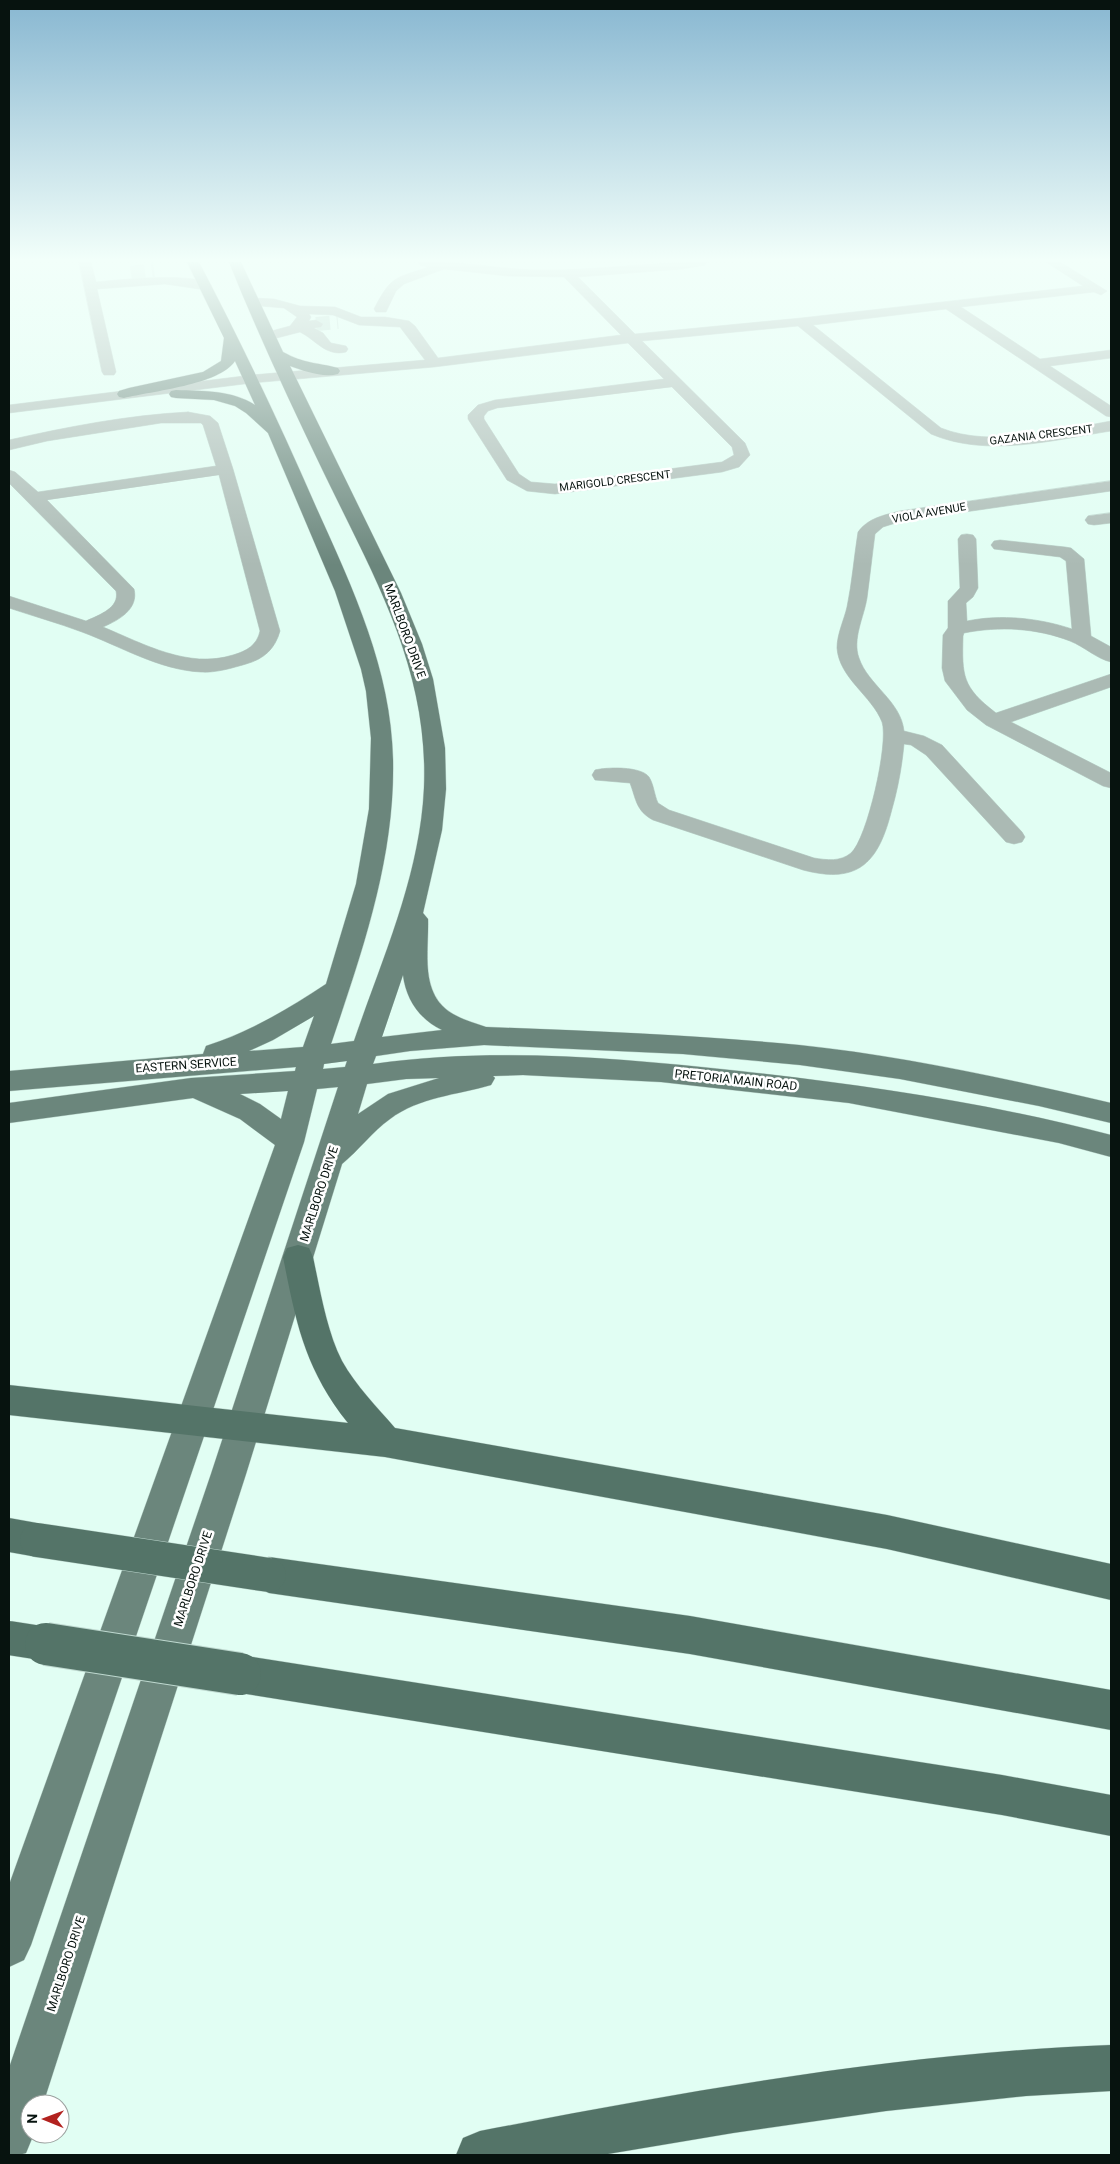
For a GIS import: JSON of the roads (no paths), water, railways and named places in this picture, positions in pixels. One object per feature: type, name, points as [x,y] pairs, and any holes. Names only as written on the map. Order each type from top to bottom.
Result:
[{"type":"highway","points":[[298,1257],[310,1315],[328,1367],[351,1401],[385,1442]]},
{"type":"highway","points":[[9,1400],[192,1422],[385,1442],[887,1532],[1111,1582]]},
{"type":"highway","points":[[23,1538],[690,1635],[1111,1710]]},
{"type":"highway","points":[[9,1638],[992,1794],[1111,1816]]},
{"type":"highway","points":[[480,2155],[615,2128],[794,2099],[954,2079],[1111,2068]]},
{"type":"main road","points":[[124,394],[143,387],[190,379],[216,371],[226,363]]},
{"type":"main road","points":[[9,1945],[290,1142],[309,1068],[362,914],[374,854],[381,792],[382,748],[372,670],[340,581],[244,363]]},
{"type":"main road","name":"MARLBORO DRIVE","points":[[9,2136],[244,1426],[331,1158],[355,1076],[414,903],[429,834],[435,767],[428,702],[411,640],[384,576],[281,363]]},
{"type":"main road","points":[[293,363],[309,369],[334,374]]},
{"type":"main road","points":[[291,386],[318,383],[334,374]]},
{"type":"main road","points":[[176,394],[211,396],[236,402],[250,408],[274,431]]},
{"type":"main road","points":[[414,903],[416,921],[416,982],[420,997],[426,1007],[440,1018],[484,1036]]},
{"type":"main road","points":[[174,1066],[251,1041],[284,1023],[337,988]]},
{"type":"main road","points":[[364,1050],[410,1042],[484,1036],[683,1044],[800,1055],[900,1069],[1040,1096],[1111,1113]]},
{"type":"main road","name":"EASTERN SERVICE","points":[[9,1113],[191,1088],[309,1068],[364,1050]]},
{"type":"main road","points":[[331,1158],[372,1118],[402,1098],[523,1065]]},
{"type":"main road","name":"PRETORIA MAIN ROAD","points":[[355,1076],[406,1069],[523,1065],[661,1072],[849,1094],[1059,1132],[1111,1146]]},
{"type":"main road","name":"EASTERN SERVICE","points":[[9,1081],[174,1066],[309,1068],[355,1076]]},
{"type":"main road","points":[[191,1088],[243,1106],[256,1113],[290,1142]]},
{"type":"street","points":[[107,363],[109,372]]},
{"type":"street","points":[[10,416],[124,394],[254,382],[291,386],[334,374],[434,363]]},
{"type":"street","name":"MARIGOLD CRESCENT","points":[[656,363],[739,446],[742,455],[739,460],[722,468],[568,488],[533,487],[520,482],[514,477],[476,420],[478,411],[495,404],[675,382]]},
{"type":"street","name":"GAZANIA CRESCENT","points":[[852,363],[936,431],[949,438],[969,442],[992,442],[1111,426]]},
{"type":"street","points":[[1036,364],[1044,363]]},
{"type":"street","name":"GAZANIA CRESCENT","points":[[1036,364],[1111,413]]},
{"type":"street","points":[[10,416],[254,382]]},
{"type":"street","points":[[9,445],[83,430],[161,418],[188,416],[205,419],[210,423],[225,469],[270,631],[269,640],[263,648],[246,659],[201,666],[170,659],[88,628],[9,602]]},
{"type":"street","points":[[9,496],[225,469]]},
{"type":"street","points":[[9,475],[30,493],[128,595],[127,601],[122,608],[88,628]]},
{"type":"street","name":"VIOLA AVENUE","points":[[894,736],[891,716],[850,661],[847,647],[856,606],[866,532],[870,527],[883,521],[915,514],[1111,486]]},
{"type":"street","points":[[958,629],[957,601],[967,593],[969,588],[967,540]]},
{"type":"street","points":[[1000,545],[1065,552],[1076,559],[1101,646]]},
{"type":"street","points":[[1101,646],[1047,629],[1005,624],[968,626],[958,629],[953,635],[952,668],[955,681],[974,706],[993,721],[1111,781]]},
{"type":"street","points":[[993,721],[1111,680]]},
{"type":"street","points":[[603,775],[632,776],[639,779],[646,804],[654,812],[811,865],[830,868],[846,866],[857,861],[870,845],[885,791],[894,736],[917,740],[934,750],[1014,837]]}]
